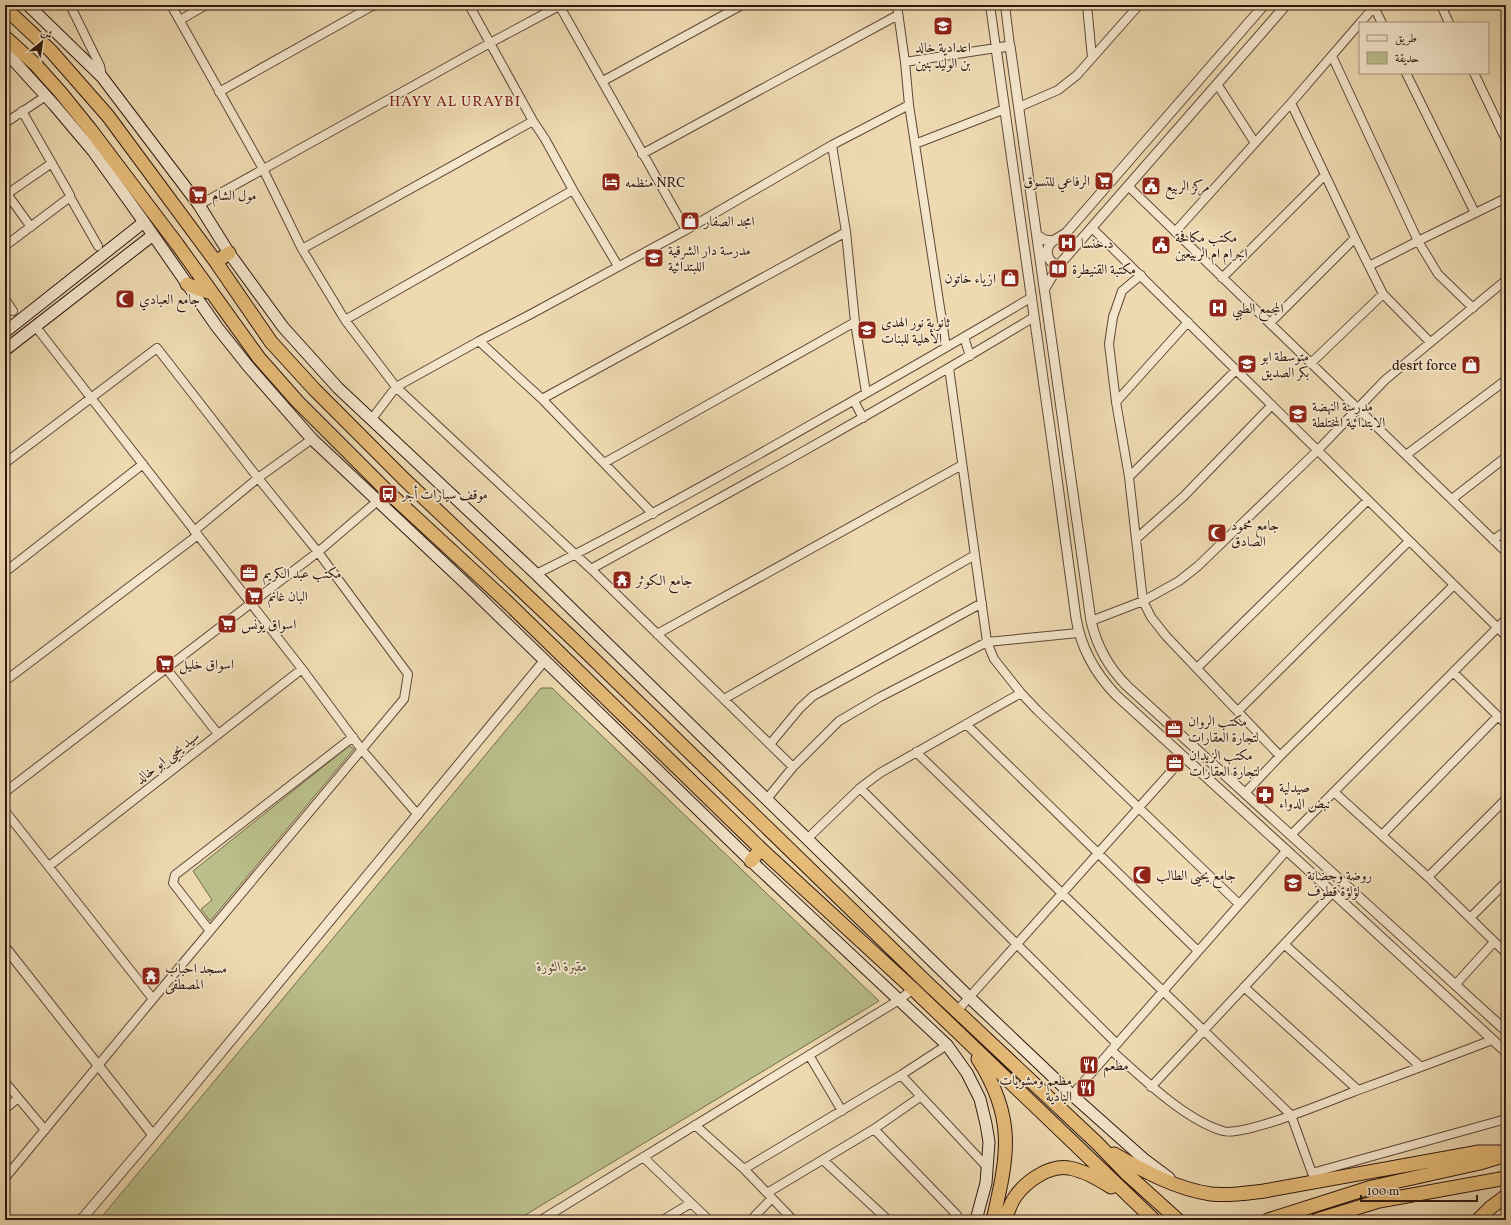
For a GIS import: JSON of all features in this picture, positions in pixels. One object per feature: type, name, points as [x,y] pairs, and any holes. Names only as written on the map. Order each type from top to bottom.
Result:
[{"type":"highway","points":[[5,8],[51,52],[108,116],[216,262],[271,342],[314,389],[406,480],[576,642],[920,977],[957,1010],[1097,1143],[1127,1174],[1178,1220]]},
{"type":"highway","points":[[5,37],[36,65],[90,128],[259,358],[297,401],[388,492],[506,601],[761,849],[913,989],[1150,1216]]},
{"type":"highway","points":[[216,262],[228,253]]},
{"type":"highway","points":[[187,284],[198,290],[212,293]]},
{"type":"highway","points":[[297,401],[314,389]]},
{"type":"highway","points":[[562,656],[576,642]]},
{"type":"highway","points":[[751,861],[761,849]]},
{"type":"highway","points":[[959,1033],[985,1070],[998,1097],[1003,1115],[1006,1137],[1004,1168],[993,1220]]},
{"type":"highway","points":[[1097,1143],[1148,1173],[1183,1187],[1212,1194],[1247,1194],[1479,1152],[1506,1152]]},
{"type":"highway","points":[[1268,1220],[1372,1187],[1480,1163],[1506,1155]]},
{"type":"highway","points":[[1005,1220],[1014,1198],[1022,1188],[1033,1179],[1056,1169],[1068,1168],[1082,1171],[1098,1178],[1150,1216]]},
{"type":"highway","points":[[1316,1220],[1379,1201],[1506,1178]]},
{"type":"highway","points":[[1478,1220],[1490,1208],[1506,1196]]},
{"type":"main road","points":[[28,5],[102,77],[199,205],[228,253],[283,326],[338,388],[536,574],[766,800],[1072,1095],[1145,1160],[1183,1187]]},
{"type":"main road","points":[[5,51],[93,151],[217,328],[312,439],[464,582],[751,861],[947,1045],[967,1073],[980,1099],[989,1142],[986,1183],[976,1220]]},
{"type":"main road","points":[[5,332],[144,222]]},
{"type":"main road","points":[[5,350],[153,235]]},
{"type":"street","points":[[70,5],[100,66],[102,77]]},
{"type":"street","points":[[171,5],[264,169],[302,249],[345,320],[396,388],[592,570],[771,743],[793,767]]},
{"type":"street","points":[[180,20],[206,5]]},
{"type":"street","points":[[219,92],[374,5]]},
{"type":"street","points":[[469,5],[533,121],[545,139],[618,266]]},
{"type":"street","points":[[199,205],[490,42],[560,5],[642,154],[686,230]]},
{"type":"street","points":[[603,81],[742,5]]},
{"type":"street","points":[[897,5],[905,62],[909,106],[946,347]]},
{"type":"street","points":[[990,5],[1078,633],[1089,660],[1106,685],[1506,1052]]},
{"type":"street","points":[[1005,5],[1091,621],[1098,645],[1107,662],[1118,677],[1506,1031]]},
{"type":"street","points":[[1087,5],[1092,58]]},
{"type":"street","points":[[1019,107],[1058,90],[1077,75],[1139,5]]},
{"type":"street","points":[[1059,265],[1052,262],[1047,256],[1048,248],[1053,241],[1066,233],[1264,5]]},
{"type":"street","points":[[1045,288],[1059,265],[1286,5]]},
{"type":"street","points":[[1441,5],[1449,22]]},
{"type":"street","points":[[1361,22],[1375,6],[1382,22]]},
{"type":"street","points":[[642,154],[898,15]]},
{"type":"street","points":[[1175,232],[1291,103],[1359,24]]},
{"type":"street","points":[[905,62],[1010,46]]},
{"type":"street","points":[[1332,56],[1418,241],[1438,274],[1473,308]]},
{"type":"street","points":[[1406,74],[1475,213]]},
{"type":"street","points":[[1474,74],[1506,140]]},
{"type":"street","points":[[1217,84],[1255,143]]},
{"type":"street","points":[[5,123],[46,96]]},
{"type":"street","points":[[1291,103],[1355,238],[1384,294],[1430,342]]},
{"type":"street","points":[[371,420],[396,388],[479,341],[686,230],[832,145],[909,106]]},
{"type":"street","points":[[915,144],[1005,109]]},
{"type":"street","points":[[22,111],[98,246]]},
{"type":"street","points":[[302,249],[533,121]]},
{"type":"street","points":[[832,145],[846,232],[855,322],[866,393]]},
{"type":"street","points":[[31,226],[6,192],[52,163]]},
{"type":"street","points":[[1222,278],[1325,175]]},
{"type":"street","points":[[1128,186],[1506,552]]},
{"type":"street","points":[[345,320],[573,190]]},
{"type":"street","points":[[5,246],[70,197]]},
{"type":"street","points":[[1369,266],[1506,198]]},
{"type":"street","points":[[1092,228],[1506,636]]},
{"type":"street","points":[[542,399],[846,232]]},
{"type":"street","points":[[1038,236],[1045,240],[1053,241]]},
{"type":"street","points":[[1270,323],[1355,238]]},
{"type":"street","points":[[1141,275],[1122,291],[1113,317],[1109,344],[1116,402],[1129,477],[1143,601],[1151,617],[1166,636],[1280,756]]},
{"type":"street","points":[[1091,621],[1143,601],[1179,581],[1198,566],[1318,450],[1385,380],[1506,280]]},
{"type":"street","points":[[1311,363],[1384,294]]},
{"type":"street","points":[[536,574],[576,555],[653,514],[854,401],[1032,297]]},
{"type":"street","points":[[5,299],[13,311]]},
{"type":"street","points":[[592,570],[863,418],[1034,317]]},
{"type":"street","points":[[604,463],[855,322]]},
{"type":"street","points":[[1116,402],[1188,322]]},
{"type":"street","points":[[36,327],[302,669],[362,750],[418,814]]},
{"type":"street","points":[[964,337],[970,356]]},
{"type":"street","points":[[479,341],[542,399],[653,514]]},
{"type":"street","points":[[5,463],[157,348],[258,478],[318,552],[408,674],[404,699],[5,1178]]},
{"type":"street","points":[[949,368],[987,642],[994,658],[1021,693],[1037,710],[1239,904]]},
{"type":"street","points":[[1129,477],[1236,370]]},
{"type":"street","points":[[1406,455],[1506,380]]},
{"type":"street","points":[[854,401],[863,418]]},
{"type":"street","points":[[1136,539],[1184,496],[1272,405]]},
{"type":"street","points":[[5,681],[196,533],[258,478],[312,439]]},
{"type":"street","points":[[1052,442],[1065,440]]},
{"type":"street","points":[[1452,499],[1506,457]]},
{"type":"street","points":[[5,572],[143,464]]},
{"type":"street","points":[[657,634],[962,465]]},
{"type":"street","points":[[5,792],[318,552],[388,492]]},
{"type":"street","points":[[1197,668],[1368,500]]},
{"type":"street","points":[[1494,540],[1506,530]]},
{"type":"street","points":[[1238,711],[1410,541]]},
{"type":"street","points":[[724,699],[975,555]]},
{"type":"street","points":[[1245,793],[1280,756],[1454,585]]},
{"type":"street","points":[[771,743],[800,708],[813,696],[982,603]]},
{"type":"street","points":[[1292,835],[1506,619]]},
{"type":"street","points":[[766,800],[793,767],[839,721],[887,694],[987,642],[1078,633]]},
{"type":"street","points":[[81,1220],[153,1135],[544,661]]},
{"type":"street","points":[[166,668],[218,734]]},
{"type":"street","name":"سيد يحيى ابو خالد","points":[[49,866],[302,669]]},
{"type":"street","points":[[1453,672],[1506,724]]},
{"type":"street","points":[[807,839],[860,788],[880,773],[1021,693]]},
{"type":"street","points":[[1382,835],[1498,716]]},
{"type":"street","points":[[966,724],[1198,951]]},
{"type":"street","points":[[1162,737],[1163,731],[1168,729],[1187,741]]},
{"type":"street","points":[[210,931],[173,883],[175,875],[353,737]]},
{"type":"street","points":[[916,752],[1291,1115],[1312,1173],[1506,1120]]},
{"type":"street","points":[[957,1010],[1184,757]]},
{"type":"street","points":[[860,788],[1117,1044]]},
{"type":"street","points":[[1334,792],[1428,877],[1506,953]]},
{"type":"street","points":[[1428,877],[1506,799]]},
{"type":"street","points":[[5,810],[153,999]]},
{"type":"street","points":[[1072,1095],[1286,850]]},
{"type":"street","points":[[1306,868],[1324,878],[1328,876],[1330,872],[1329,869]]},
{"type":"street","points":[[1470,918],[1506,882]]},
{"type":"street","points":[[1151,1086],[1332,893]]},
{"type":"street","points":[[1455,985],[1494,942]]},
{"type":"street","points":[[1284,944],[1421,1067]]},
{"type":"street","points":[[5,947],[153,1135]]},
{"type":"street","points":[[1244,987],[1358,1090]]},
{"type":"street","points":[[541,1220],[900,1000],[913,989]]},
{"type":"street","points":[[1111,1050],[1151,1086],[1202,1122],[1225,1132],[1240,1131],[1291,1115],[1492,1040]]},
{"type":"street","points":[[744,1169],[901,1075],[947,1045]]},
{"type":"street","points":[[808,1055],[842,1111]]},
{"type":"street","points":[[901,1075],[987,1167]]},
{"type":"street","points":[[5,1082],[45,1130]]},
{"type":"street","points":[[751,1220],[770,1196],[823,1160],[874,1129],[920,1096]]},
{"type":"street","points":[[5,1109],[18,1098]]},
{"type":"street","points":[[696,1125],[744,1169],[793,1220]]},
{"type":"street","points":[[874,1129],[957,1215]]},
{"type":"street","points":[[643,1157],[709,1220]]},
{"type":"street","points":[[823,1160],[888,1220]]},
{"type":"street","points":[[664,1220],[691,1204]]},
{"type":"green space","name":"مقبرة الثورة","points":[[541,688],[552,688],[879,1001],[517,1220],[99,1220]]},
{"type":"green space","points":[[349,746],[354,749],[210,921],[201,909],[212,900],[193,871]]},
{"type":"place","name":"اعدادية خالد بن الوليد بنين","points":[[943,26]]},
{"type":"place","name":"الرفاعي للتسوق","points":[[1104,181]]},
{"type":"place","name":"منظمه NRC","points":[[611,182]]},
{"type":"place","name":"مركز الربيع","points":[[1151,186]]},
{"type":"place","name":"مول الشام","points":[[198,195]]},
{"type":"place","name":"امجد الصفار","points":[[690,221]]},
{"type":"place","name":"د.خنسا","points":[[1067,243]]},
{"type":"place","name":"مكتب مكافحة اجرام ام الربيعين","points":[[1161,245]]},
{"type":"place","name":"مدرسة دار الشرقية اللبتدائية","points":[[654,258]]},
{"type":"place","name":"مكتبة القنيطرة","points":[[1058,269]]},
{"type":"place","name":"ازياء خاتون","points":[[1010,278]]},
{"type":"place","name":"جامع العبادي","points":[[125,299]]},
{"type":"place","name":"المجمع الطبي","points":[[1218,308]]},
{"type":"place","name":"ثانوية نور الهدى الأهلية للبنات","points":[[867,330]]},
{"type":"place","name":"متوسطة ابو بكر الصديق","points":[[1247,364]]},
{"type":"place","name":"desrt force","points":[[1471,365]]},
{"type":"place","name":"مدرسة النهضة الابتدائية المختلطة","points":[[1298,414]]},
{"type":"place","name":"موقف سيارات أجر","points":[[388,494]]},
{"type":"place","name":"جامع محمود الصادق","points":[[1217,533]]},
{"type":"place","name":"مكتب عبد الكريم","points":[[249,573]]},
{"type":"place","name":"جامع الكوثر","points":[[622,580]]},
{"type":"place","name":"البان غانم","points":[[254,596]]},
{"type":"place","name":"اسواق يونس","points":[[227,624]]},
{"type":"place","name":"اسواق خليل","points":[[165,664]]},
{"type":"place","name":"مكتب الروان لتجارة العقارات","points":[[1174,729]]},
{"type":"place","name":"مكتب الزيدان لتجارة العقارات","points":[[1175,763]]},
{"type":"place","name":"صيدلية نبض الدواء","points":[[1265,795]]},
{"type":"place","name":"جامع يحيى الطالب","points":[[1142,875]]},
{"type":"place","name":"روضة وحضانة لؤلؤة قطوف","points":[[1293,883]]},
{"type":"place","name":"مسجد احباب المصطفى","points":[[151,976]]},
{"type":"place","name":"مطعم","points":[[1089,1065]]},
{"type":"place","name":"مطعم ومشويات البادية","points":[[1086,1088]]},
{"type":"district","name":"HAYY AL URAYBI","points":[[455,101]]}]
